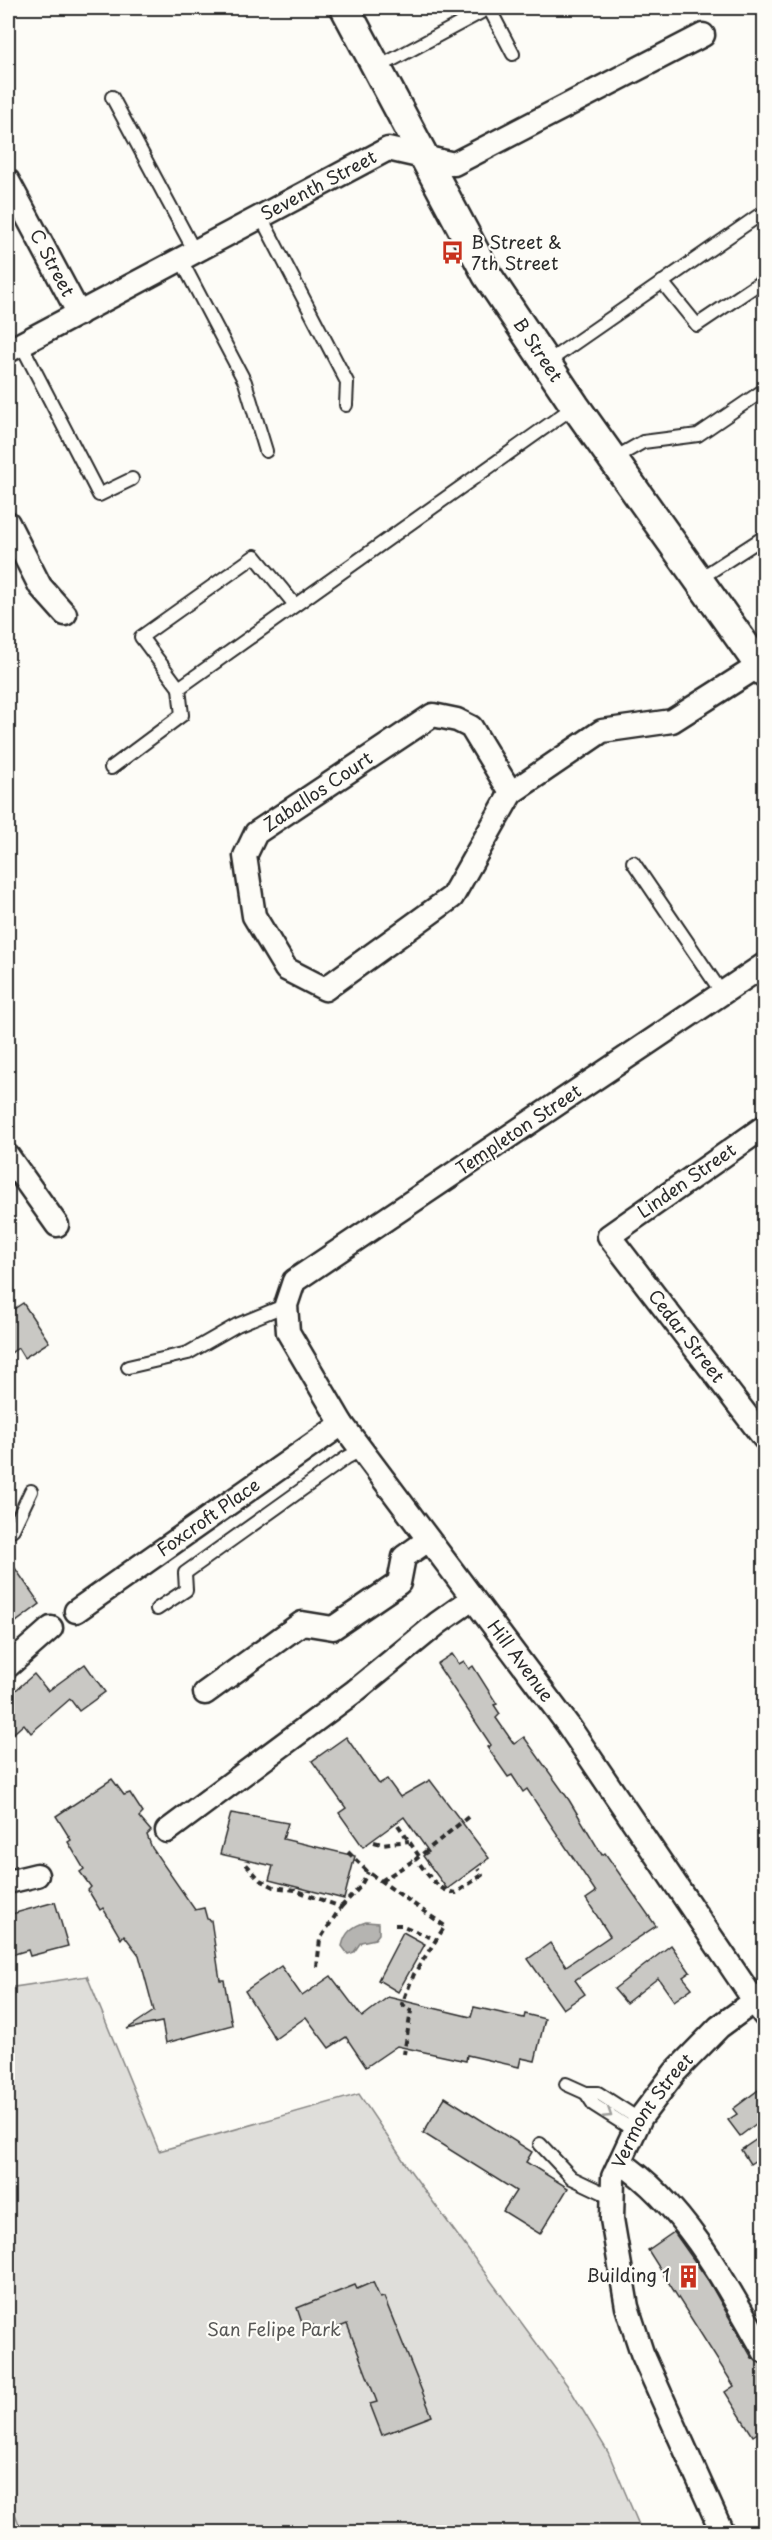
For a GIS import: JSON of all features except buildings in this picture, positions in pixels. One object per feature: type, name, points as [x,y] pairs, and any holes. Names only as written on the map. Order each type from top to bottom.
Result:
[{"type":"street","name":"B Street","points":[[345,8],[487,275],[575,406],[762,668]]},
{"type":"street","name":"Seventh Street","points":[[14,348],[388,149],[454,164],[703,35]]},
{"type":"street","name":"C Street","points":[[8,182],[79,314]]},
{"type":"street","points":[[8,523],[40,586],[65,614]]},
{"type":"street","name":"Zaballos Court","points":[[511,793],[471,727],[457,720],[433,715],[256,833],[245,856],[254,916],[286,969],[325,989],[452,897],[511,793],[602,731],[672,721],[762,668]]},
{"type":"street","name":"Templeton Street","points":[[286,1305],[294,1281],[765,965]]},
{"type":"street","name":"Linden Street","points":[[609,1236],[765,1127]]},
{"type":"street","points":[[8,1156],[57,1225]]},
{"type":"street","name":"Cedar Street","points":[[609,1236],[756,1409],[765,1438]]},
{"type":"street","name":"Hill Avenue","points":[[286,1305],[288,1332],[342,1424],[568,1725],[761,2003]]},
{"type":"street","name":"Foxcroft Place","points":[[76,1611],[342,1424]]},
{"type":"street","points":[[205,1693],[302,1623],[333,1628],[399,1583],[404,1557],[428,1540]]},
{"type":"street","points":[[167,1831],[355,1691],[438,1623],[472,1599]]},
{"type":"street","points":[[8,1666],[51,1628]]},
{"type":"street","points":[[8,1882],[37,1875]]},
{"type":"street","name":"Vermont Street","points":[[722,2532],[642,2353],[627,2307],[612,2219],[613,2177],[637,2125],[675,2072],[719,2027],[761,2003]]},
{"type":"street","points":[[620,2162],[638,2174],[681,2217],[765,2352]]},
{"type":"lane","points":[[377,68],[489,8],[513,54]]},
{"type":"lane","points":[[112,98],[188,256],[245,382],[266,451]]},
{"type":"lane","points":[[546,363],[758,216],[765,220]]},
{"type":"lane","points":[[261,217],[347,382],[346,405]]},
{"type":"lane","points":[[662,282],[697,325],[765,280]]},
{"type":"lane","points":[[14,348],[99,495],[132,479]]},
{"type":"lane","points":[[613,459],[643,442],[698,435],[761,392]]},
{"type":"lane","points":[[179,688],[575,406]]},
{"type":"lane","points":[[698,580],[765,537]]},
{"type":"lane","points":[[111,768],[182,715],[179,688],[141,637],[255,556],[295,605]]},
{"type":"lane","points":[[633,862],[722,993]]},
{"type":"lane","points":[[128,1367],[188,1353],[237,1325],[286,1305]]},
{"type":"lane","points":[[157,1609],[186,1590],[185,1573],[361,1449]]},
{"type":"lane","points":[[8,1533],[13,1529],[31,1491]]},
{"type":"lane","points":[[566,2084],[586,2093],[594,2105],[637,2125]]},
{"type":"lane","points":[[540,2144],[572,2178],[612,2197]]},
{"type":"path","points":[[381,1881],[417,1857],[468,1816]]},
{"type":"path","points":[[398,1825],[436,1884],[448,1892],[456,1893],[482,1875],[478,1869]]},
{"type":"path","points":[[374,1842],[382,1844],[409,1841]]},
{"type":"path","points":[[348,1852],[368,1872],[445,1926],[414,1974],[402,2004],[411,2011],[404,2054]]},
{"type":"path","points":[[246,1864],[260,1880],[274,1887],[295,1890],[341,1907]]},
{"type":"path","points":[[317,1967],[320,1939],[341,1907],[360,1887],[368,1872]]},
{"type":"path","points":[[395,1925],[401,1925],[437,1940]]},
{"type":"green space","name":"San Felipe Park","points":[[87,1976],[159,2151],[359,2094],[409,2169],[570,2389],[608,2452],[642,2532],[22,2532],[8,2496],[8,1988]]},
{"type":"shaded area","points":[[366,1922],[379,1923],[379,1934],[375,1939],[361,1942],[354,1952],[348,1954],[342,1946],[347,1933],[357,1925]]},
{"type":"place","name":"B Street & 7th Street","points":[[453,253]]},
{"type":"place","name":"Building 1","points":[[688,2276]]}]
